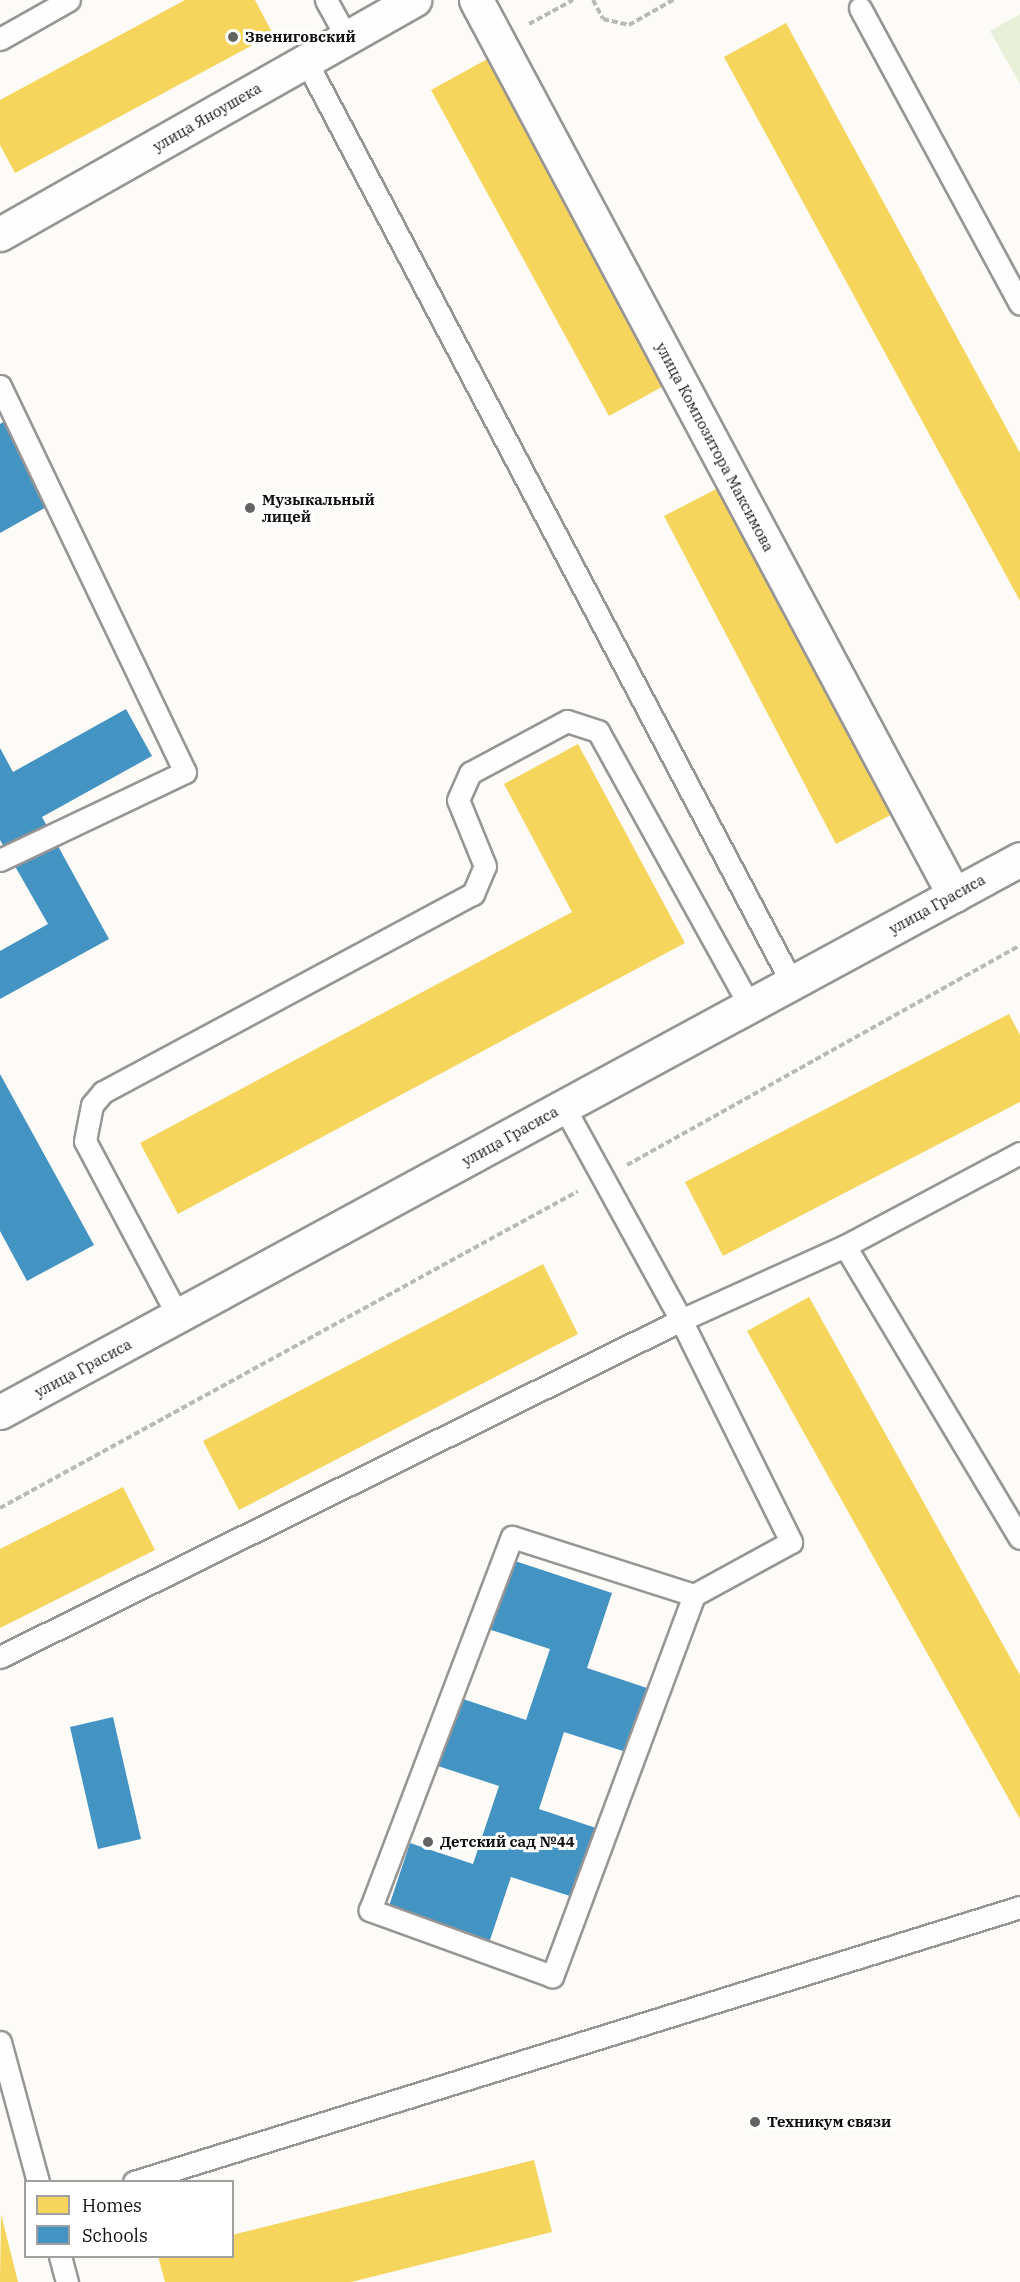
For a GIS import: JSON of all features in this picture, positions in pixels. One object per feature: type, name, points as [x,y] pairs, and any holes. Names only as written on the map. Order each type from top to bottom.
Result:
[{"type":"street","name":"улица Яноушека","points":[[2,229],[414,0]]},
{"type":"street","name":"улица Композитора Максимова","points":[[476,0],[954,895]]},
{"type":"street","name":"улица Грасиса","points":[[0,1412],[1020,859]]},
{"type":"lane","points":[[0,39],[69,0]]},
{"type":"lane","points":[[326,0],[347,38]]},
{"type":"lane","points":[[860,8],[1020,304]]},
{"type":"lane","points":[[306,61],[792,983]]},
{"type":"lane","points":[[0,386],[185,772],[0,860]]},
{"type":"lane","points":[[178,1316],[85,1141],[92,1105],[103,1092],[473,894],[484,866],[458,800],[464,780],[480,768],[567,721],[598,730],[750,1006]]},
{"type":"lane","points":[[564,1107],[601,1179],[681,1320],[791,1542],[694,1595],[552,1976],[370,1910],[512,1537],[694,1595]]},
{"type":"lane","points":[[0,1657],[681,1320],[845,1246],[1020,1154]]},
{"type":"lane","points":[[845,1246],[1020,1538]]},
{"type":"lane","points":[[137,2180],[1020,1907]]},
{"type":"lane","points":[[0,2042],[38,2180]]},
{"type":"lane","points":[[61,2258],[67,2282]]},
{"type":"path","points":[[498,41],[573,0]]},
{"type":"path","points":[[593,0],[603,19],[629,25],[674,0]]},
{"type":"path","points":[[0,1508],[601,1179],[1020,945]]},
{"type":"green space","points":[[1020,14],[1020,84],[990,31]]},
{"type":"building: Homes","points":[[185,0],[255,0],[273,34],[15,173],[0,145],[0,100]]},
{"type":"building: Homes","points":[[786,23],[1020,453],[1020,601],[724,57]]},
{"type":"building: Homes","points":[[491,57],[669,383],[609,416],[431,90]]},
{"type":"building: Homes","points":[[726,484],[898,811],[836,844],[664,516]]},
{"type":"building: Homes","points":[[578,744],[685,943],[178,1214],[140,1143],[572,912],[504,784]]},
{"type":"building: Homes","points":[[1009,1014],[1020,1035],[1020,1102],[723,1256],[685,1182]]},
{"type":"building: Homes","points":[[543,1264],[578,1334],[239,1510],[203,1441]]},
{"type":"building: Homes","points":[[809,1297],[1020,1675],[1020,1819],[747,1331]]},
{"type":"building: Homes","points":[[123,1487],[155,1550],[0,1628],[0,1549]]},
{"type":"building: Homes","points":[[534,2160],[552,2232],[351,2282],[165,2282],[159,2258],[234,2258],[234,2235]]},
{"type":"building: Homes","points":[[1,2214],[18,2282],[0,2282]]},
{"type":"building: Schools","points":[[5,421],[50,505],[0,533],[0,424]]},
{"type":"building: Schools","points":[[126,709],[152,756],[42,817],[109,939],[0,999],[0,951],[48,924],[0,840],[0,748],[13,772]]},
{"type":"building: Schools","points":[[0,1074],[94,1245],[27,1281],[0,1231]]},
{"type":"building: Schools","points":[[512,1560],[612,1593],[587,1668],[647,1688],[626,1752],[564,1732],[539,1809],[599,1829],[576,1898],[511,1877],[489,1943],[388,1909],[410,1843],[473,1864],[499,1786],[438,1766],[460,1698],[526,1720],[550,1649],[488,1629]]},
{"type":"building: Schools","points":[[113,1717],[141,1839],[98,1849],[70,1727]]},
{"type":"place","name":"Звениговский","points":[[233,37]]},
{"type":"place","name":"Музыкальный лицей","points":[[250,508]]},
{"type":"place","name":"Детский сад №44","points":[[428,1842]]},
{"type":"place","name":"Техникум связи","points":[[755,2122]]}]
